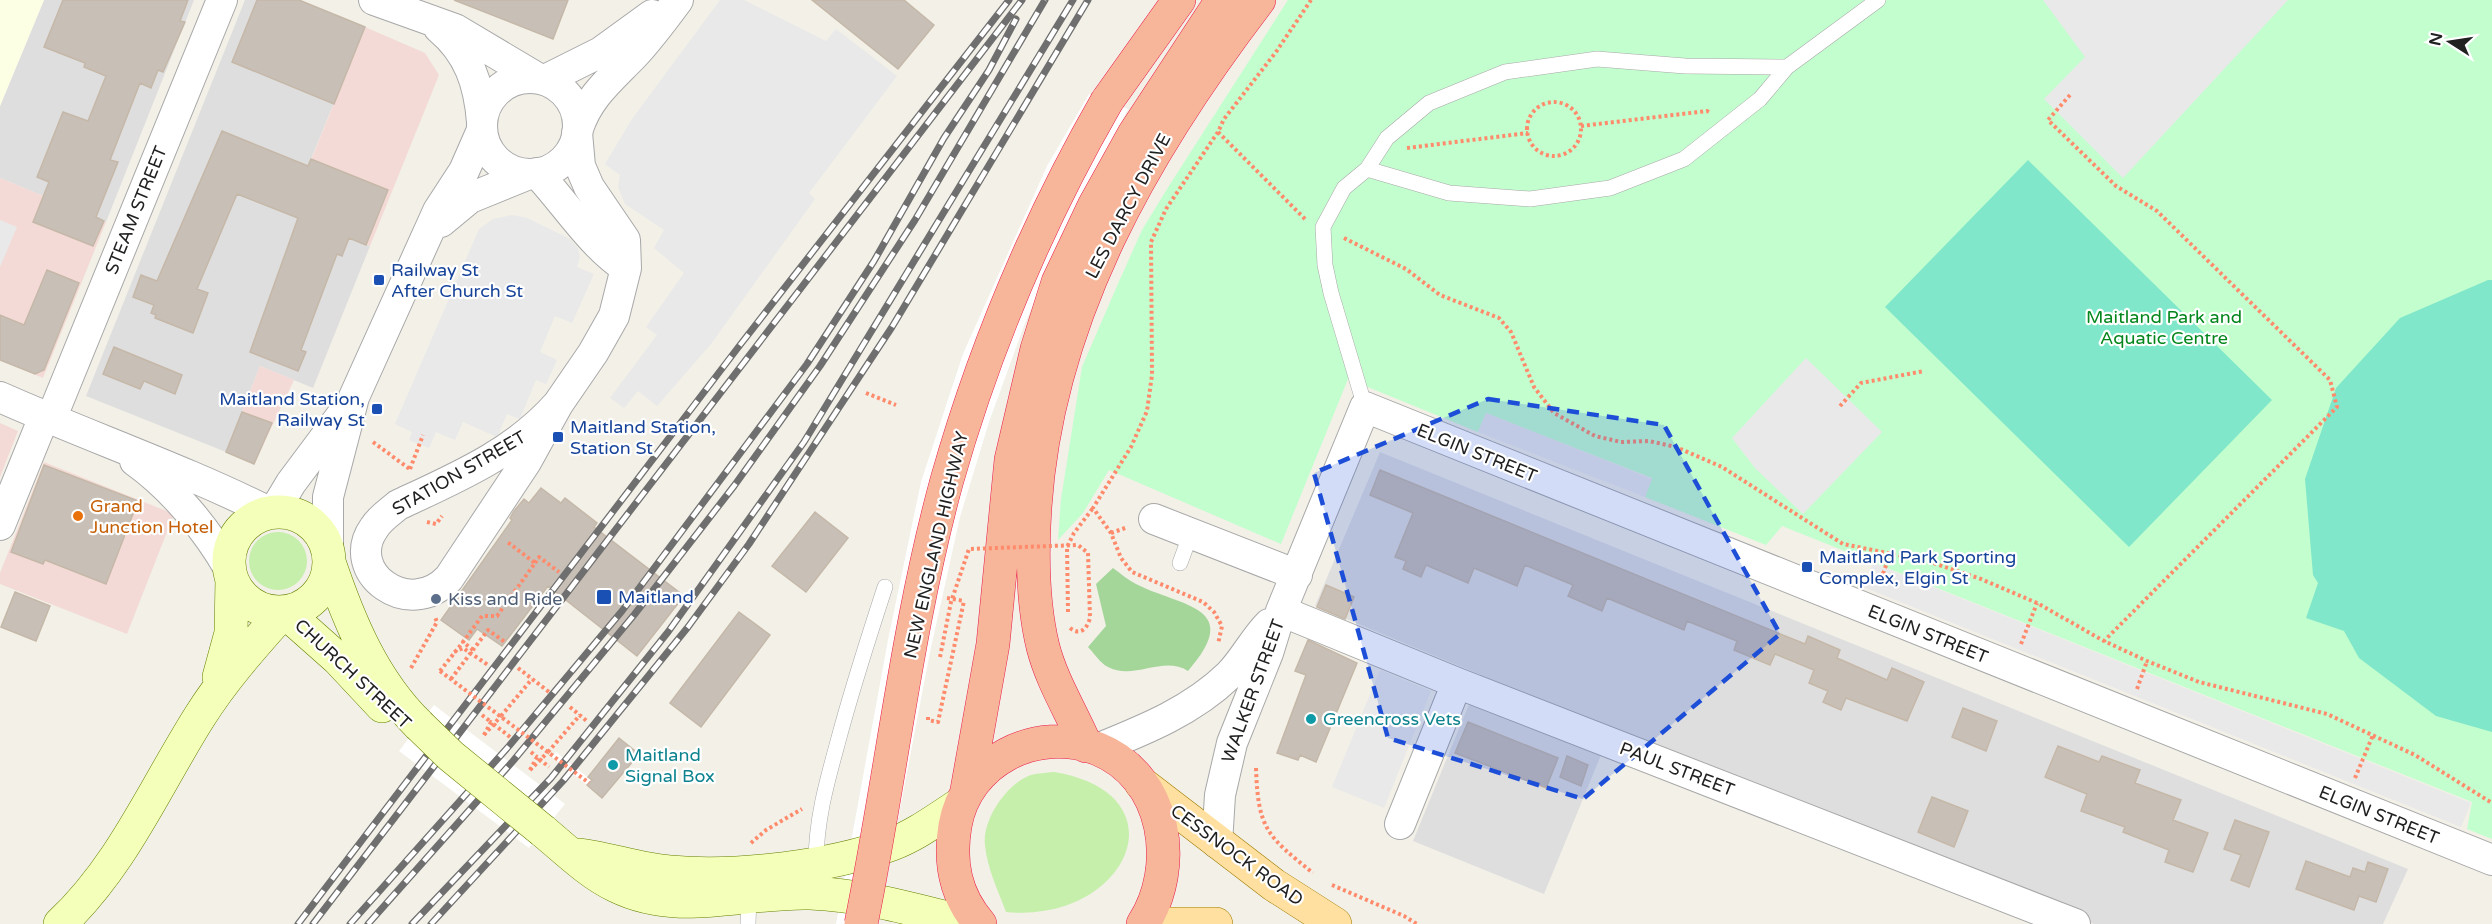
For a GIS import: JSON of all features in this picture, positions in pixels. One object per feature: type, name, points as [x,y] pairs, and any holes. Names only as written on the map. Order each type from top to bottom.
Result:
[{"type":"highway","name":"NEW ENGLAND HIGHWAY","points":[[861,924],[930,553],[968,410],[994,333],[1062,180],[1107,101],[1179,0]]},
{"type":"highway","points":[[980,924],[960,896],[953,869],[952,844],[993,644],[1011,460],[1036,349],[1059,282],[1094,206],[1140,125],[1222,0]]},
{"type":"highway","name":"LES DARCY DRIVE","points":[[1092,748],[1048,666],[1037,615],[1033,541],[1037,471],[1048,408],[1088,281],[1115,222],[1156,148],[1211,63],[1259,0]]},
{"type":"highway","points":[[963,798],[979,774],[993,761],[1029,745],[1053,741],[1092,748],[1126,768],[1141,783],[1154,806],[1163,832],[1165,851],[1160,890],[1154,908],[1143,924]]},
{"type":"main road","points":[[60,924],[80,905],[114,861],[216,687],[229,646],[231,551],[239,533],[253,520],[272,513],[294,514],[319,532],[328,557],[325,582],[313,599],[295,610],[284,612],[261,609],[251,604],[236,588],[231,574]]},
{"type":"main road","name":"CHURCH STREET","points":[[328,557],[348,617],[369,658],[416,728]]},
{"type":"main road","name":"CHURCH STREET","points":[[284,612],[338,659],[372,698],[416,728],[597,875],[635,895],[677,903],[717,901],[748,910],[812,893],[885,903],[971,924]]},
{"type":"main road","points":[[201,714],[240,660],[284,612]]},
{"type":"main road","name":"CESSNOCK ROAD","points":[[1141,783],[1274,885],[1335,924]]},
{"type":"main road","name":"CHURCH STREET","points":[[571,854],[643,868],[692,873],[733,873],[816,863],[861,855],[894,843],[963,798]]},
{"type":"main road","points":[[1149,924],[1216,924]]},
{"type":"street","name":"STEAM STREET","points":[[0,525],[222,0]]},
{"type":"street","points":[[374,0],[421,16],[471,37],[566,94],[573,104],[577,131]]},
{"type":"street","points":[[328,557],[328,497],[354,397],[438,211],[464,171],[482,126],[489,100],[506,84],[528,78],[542,79],[601,52],[672,0]]},
{"type":"street","points":[[418,257],[441,222],[452,211],[482,192],[559,164],[567,155],[583,111],[600,88],[655,32],[678,0]]},
{"type":"street","points":[[421,16],[446,34],[466,59],[479,91],[482,126],[492,156],[515,172],[533,173],[607,256],[626,268]]},
{"type":"street","name":"STATION STREET","points":[[558,404],[534,430],[504,452],[398,506],[384,516],[373,528],[367,554],[375,576],[383,586],[410,597],[440,588],[526,462],[558,404],[593,353],[614,316],[626,268],[625,240],[589,187],[580,166],[577,131]]},
{"type":"street","points":[[0,397],[116,447],[167,465],[272,513],[291,483],[354,397]]},
{"type":"street","name":"WALKER STREET","points":[[1217,843],[1217,818],[1225,768],[1281,611],[1365,407]]},
{"type":"street","name":"ELGIN STREET","points":[[1365,407],[2492,860]]},
{"type":"street","points":[[116,447],[156,478],[216,545],[231,574]]},
{"type":"street","points":[[1154,519],[1297,575]]},
{"type":"street","name":"WALKER STREET","points":[[1092,748],[1175,715],[1210,690],[1230,675],[1263,630],[1281,611]]},
{"type":"street","name":"PAUL STREET","points":[[1281,611],[1457,683],[2075,924]]},
{"type":"street","points":[[1400,824],[1457,683]]},
{"type":"lane","points":[[1367,169],[1449,193],[1530,199],[1610,188],[1684,159],[1760,99],[1787,67],[1878,0]]},
{"type":"lane","points":[[1365,407],[1331,293],[1325,265],[1323,227],[1344,188],[1367,169],[1387,138],[1429,102],[1505,72],[1597,59],[1685,66],[1787,67]]},
{"type":"lane","points":[[1180,563],[1191,533]]},
{"type":"lane","points":[[816,863],[817,823],[822,800],[852,688],[885,587]]},
{"type":"path","points":[[939,661],[951,602],[969,549],[1078,545],[1088,553],[1090,618],[1088,626],[1082,631],[1070,629],[1068,547],[1074,533],[1093,508],[1131,447],[1146,411],[1152,375],[1151,243],[1166,209],[1218,132],[1224,119],[1276,52],[1311,0]]},
{"type":"path","points":[[2070,95],[2049,120],[2116,186],[2157,211],[2330,380],[2337,406],[2104,641]]},
{"type":"path","points":[[1551,102],[1560,103],[1574,111],[1581,126],[1581,136],[1571,151],[1553,157],[1536,149],[1528,133],[1528,125],[1536,110],[1551,102]]},
{"type":"path","points":[[1581,126],[1707,111]]},
{"type":"path","points":[[1218,132],[1303,218],[1406,269],[1440,295],[1499,318],[1511,332],[1534,387],[1554,412],[1572,424],[1595,436],[1621,442],[1649,441],[1676,447],[1722,467],[1843,544],[1927,561],[1982,579],[2037,603],[2104,641],[2199,682],[2327,714],[2415,755],[2492,803]]},
{"type":"path","points":[[1387,138],[1407,149],[1528,133]]},
{"type":"path","points":[[1840,406],[1861,383],[1924,371]]},
{"type":"path","points":[[866,393],[896,405]]},
{"type":"path","points":[[410,469],[423,435]]},
{"type":"path","points":[[1093,508],[1111,533],[1121,558],[1132,572],[1203,602],[1214,612],[1221,626],[1213,654]]},
{"type":"path","points":[[535,563],[539,557],[559,572]]},
{"type":"path","points":[[930,708],[928,720],[938,722],[964,601]]},
{"type":"path","points":[[2012,668],[2037,603]]},
{"type":"path","points":[[410,674],[411,663],[434,628]]},
{"type":"path","points":[[452,679],[488,630],[505,642]]},
{"type":"path","points":[[463,642],[440,671],[589,783]]},
{"type":"path","points":[[454,652],[463,648],[488,665]]},
{"type":"path","points":[[518,668],[549,692]]},
{"type":"path","points":[[491,722],[484,735],[532,679]]},
{"type":"path","points":[[570,707],[588,722]]},
{"type":"path","points":[[482,715],[510,737]]},
{"type":"path","points":[[537,757],[530,770],[580,715]]},
{"type":"path","points":[[2345,801],[2373,735]]},
{"type":"path","points":[[531,752],[549,767]]},
{"type":"path","points":[[1256,758],[1257,804],[1264,827],[1279,846],[1316,875]]},
{"type":"path","points":[[1325,882],[1404,916],[1417,924]]},
{"type":"highlighted area","points":[[1488,399],[1664,425],[1780,634],[1583,799],[1388,738],[1314,473]]},
{"type":"shaded area","points":[[0,0],[44,0],[0,106]]},
{"type":"shaded area","points":[[44,0],[194,0],[106,222],[0,178],[0,106]]},
{"type":"shaded area","points":[[245,0],[299,0],[365,27],[311,159],[302,219],[370,246],[313,388],[260,366],[226,452],[86,396]]},
{"type":"shaded area","points":[[720,0],[744,0],[826,41],[836,29],[897,76],[809,193],[815,199],[711,344],[657,406],[638,391],[624,408],[610,398],[657,335],[646,327],[684,273],[654,248],[664,230],[625,204],[618,187],[620,175],[605,164],[632,119]]},
{"type":"shaded area","points":[[2043,0],[2288,0],[2123,178],[2044,99],[2085,57]]},
{"type":"shaded area","points":[[365,27],[425,53],[439,75],[370,246],[289,214]]},
{"type":"shaded area","points":[[0,178],[106,222],[43,378],[0,360]]},
{"type":"shaded area","points":[[512,215],[527,218],[570,239],[578,248],[580,257],[577,267],[594,274],[572,323],[555,316],[540,352],[557,360],[546,384],[536,380],[520,419],[507,414],[497,437],[463,422],[455,440],[436,432],[429,448],[409,440],[412,432],[395,424],[479,229],[493,219]]},
{"type":"shaded area","points":[[0,220],[17,227],[0,267]]},
{"type":"shaded area","points":[[1806,358],[1882,432],[1803,514],[1755,468],[1732,438]]},
{"type":"shaded area","points":[[260,366],[294,380],[254,464],[226,452]]},
{"type":"shaded area","points":[[1486,413],[1652,479],[1645,497],[1478,432]]},
{"type":"shaded area","points":[[0,423],[18,431],[0,477]]},
{"type":"shaded area","points":[[1380,452],[2408,869],[2383,924],[2094,924],[1612,728],[1544,894],[1413,841],[1481,675],[1315,606]]},
{"type":"shaded area","points":[[44,462],[174,514],[127,634],[0,584],[0,573]]},
{"type":"shaded area","points":[[1873,563],[2471,803],[2461,827],[1863,587]]},
{"type":"shaded area","points":[[1380,670],[1431,691],[1384,808],[1332,787]]},
{"type":"green space","name":"Maitland Park and Aquatic Centre","points":[[1288,0],[2492,0],[2492,839],[2467,829],[2472,802],[1782,526],[1766,545],[1645,497],[1652,478],[1486,413],[1478,432],[1348,379],[1281,544],[1109,470],[1083,513],[1058,540],[1061,499],[1082,367],[1142,230]]},
{"type":"green space","points":[[2028,160],[2272,400],[2129,547],[1885,307]]},
{"type":"green space","points":[[2492,280],[2492,732],[2436,716],[2359,658],[2344,631],[2306,618],[2318,583],[2313,575],[2305,479],[2336,388],[2400,318]]},
{"type":"green space","points":[[278,532],[289,534],[302,545],[307,561],[305,572],[294,585],[278,590],[267,588],[254,577],[249,561],[251,550],[262,537]]},
{"type":"green space","points":[[1113,568],[1136,584],[1187,604],[1200,612],[1208,621],[1210,633],[1204,650],[1188,671],[1178,667],[1159,666],[1118,671],[1100,661],[1088,647],[1106,626],[1096,584]]},
{"type":"green space","points":[[1054,772],[1095,785],[1119,805],[1129,829],[1125,855],[1109,879],[1083,898],[1048,910],[1006,912],[986,854],[985,835],[988,825],[998,804],[1013,786],[1031,775]]},
{"type":"pier","points":[[1089,94],[1128,109],[1074,214],[1025,323],[989,422],[960,517],[930,652],[878,924],[836,924],[888,640],[921,482],[963,354],[1047,166]]},
{"type":"pier","points":[[434,705],[565,804],[529,848],[399,751]]},
{"type":"pier","points":[[556,752],[591,780],[587,785],[552,757]]},
{"type":"building","points":[[63,0],[188,0],[180,21],[185,22],[163,72],[158,70],[151,88],[140,83],[110,160],[118,162],[96,217],[104,221],[93,246],[33,222],[49,182],[37,177],[63,112],[88,121],[106,76],[84,67],[85,63],[44,47]]},
{"type":"building","points":[[257,0],[299,0],[365,27],[334,104],[232,62]]},
{"type":"building","points":[[454,0],[568,0],[553,39]]},
{"type":"building","points":[[812,0],[904,0],[934,25],[898,69]]},
{"type":"building","points":[[222,131],[308,166],[311,159],[388,190],[366,245],[349,238],[342,256],[337,254],[301,350],[306,352],[298,371],[250,352],[298,218],[237,194],[197,289],[208,293],[193,333],[155,318],[156,315],[151,313],[154,305],[133,297],[141,275],[157,281]]},
{"type":"building","points":[[47,270],[79,283],[44,370],[35,374],[0,360],[0,315],[24,325]]},
{"type":"building","points":[[114,347],[182,375],[175,394],[144,381],[140,389],[103,374]]},
{"type":"building","points":[[242,412],[272,423],[254,464],[226,452]]},
{"type":"building","name":"Grand Junction Hotel","points":[[44,465],[138,501],[106,584],[45,560],[43,564],[11,552]]},
{"type":"building","points":[[1380,470],[1805,644],[1808,636],[1840,650],[1837,658],[1887,680],[1892,668],[1924,682],[1907,721],[1846,698],[1841,710],[1823,702],[1828,691],[1809,683],[1814,670],[1775,654],[1770,665],[1734,650],[1737,641],[1687,621],[1684,630],[1607,598],[1602,611],[1568,596],[1573,585],[1525,565],[1517,586],[1474,568],[1468,583],[1426,565],[1421,577],[1403,569],[1406,561],[1395,557],[1413,513],[1370,495]]},
{"type":"building","points":[[541,488],[561,503],[565,498],[597,523],[594,527],[684,596],[637,656],[548,586],[502,646],[477,629],[469,640],[441,620],[512,520],[510,518],[514,511],[524,499],[529,503]]},
{"type":"building","points":[[815,512],[848,538],[806,592],[772,566]]},
{"type":"building","points":[[1326,585],[1354,597],[1345,619],[1317,607]]},
{"type":"building","points":[[15,592],[50,606],[36,641],[1,627]]},
{"type":"building","points":[[739,612],[770,635],[701,727],[670,703]]},
{"type":"building","name":"Greencross Vets","points":[[1308,640],[1357,663],[1316,762],[1300,755],[1298,760],[1277,753],[1306,675],[1295,671]]},
{"type":"building","points":[[1963,708],[1997,721],[1986,751],[1952,737]]},
{"type":"building","points":[[1468,722],[1558,758],[1546,788],[1455,753]]},
{"type":"building","name":"Maitland Signal Box","points":[[619,738],[639,754],[602,798],[587,785],[592,780],[588,777]]},
{"type":"building","points":[[2058,746],[2099,762],[2102,756],[2140,770],[2135,783],[2181,800],[2173,820],[2208,833],[2193,872],[2165,862],[2169,850],[2123,832],[2125,827],[2081,811],[2087,794],[2045,777]]},
{"type":"building","points":[[1567,756],[1588,765],[1581,786],[1560,777]]},
{"type":"building","points":[[1932,797],[1968,811],[1954,847],[1918,832]]},
{"type":"building","points":[[2235,820],[2269,832],[2249,887],[2231,880],[2241,855],[2224,849]]},
{"type":"building","points":[[2306,861],[2350,877],[2353,868],[2365,872],[2368,862],[2388,869],[2376,902],[2359,896],[2354,910],[2296,889]]},
{"type":"railway","points":[[298,924],[740,345],[1009,0]]},
{"type":"railway","points":[[313,924],[1022,0]]},
{"type":"railway","points":[[368,924],[513,761],[634,615],[734,486],[820,366],[915,220],[1045,0]]},
{"type":"railway","points":[[412,924],[551,778],[668,632],[804,442],[1073,0]]},
{"type":"railway","points":[[431,924],[563,781],[688,627],[749,544],[892,327],[1088,0]]},
{"type":"railway","points":[[350,924],[509,746],[622,611],[807,364],[874,261],[944,138],[989,70],[1016,19]]},
{"type":"place","name":"Railway St After Church St","points":[[379,280]]},
{"type":"place","name":"Maitland Station, Railway St","points":[[377,409]]},
{"type":"place","name":"Maitland Station, Station St","points":[[558,437]]},
{"type":"place","name":"Grand Junction Hotel","points":[[78,516]]},
{"type":"place","name":"Maitland Park Sporting Complex, Elgin St","points":[[1807,567]]},
{"type":"place","name":"Maitland","points":[[604,597]]},
{"type":"place","name":"Kiss and Ride","points":[[436,599]]},
{"type":"place","name":"Greencross Vets","points":[[1311,719]]},
{"type":"place","name":"Maitland Signal Box","points":[[613,765]]}]
